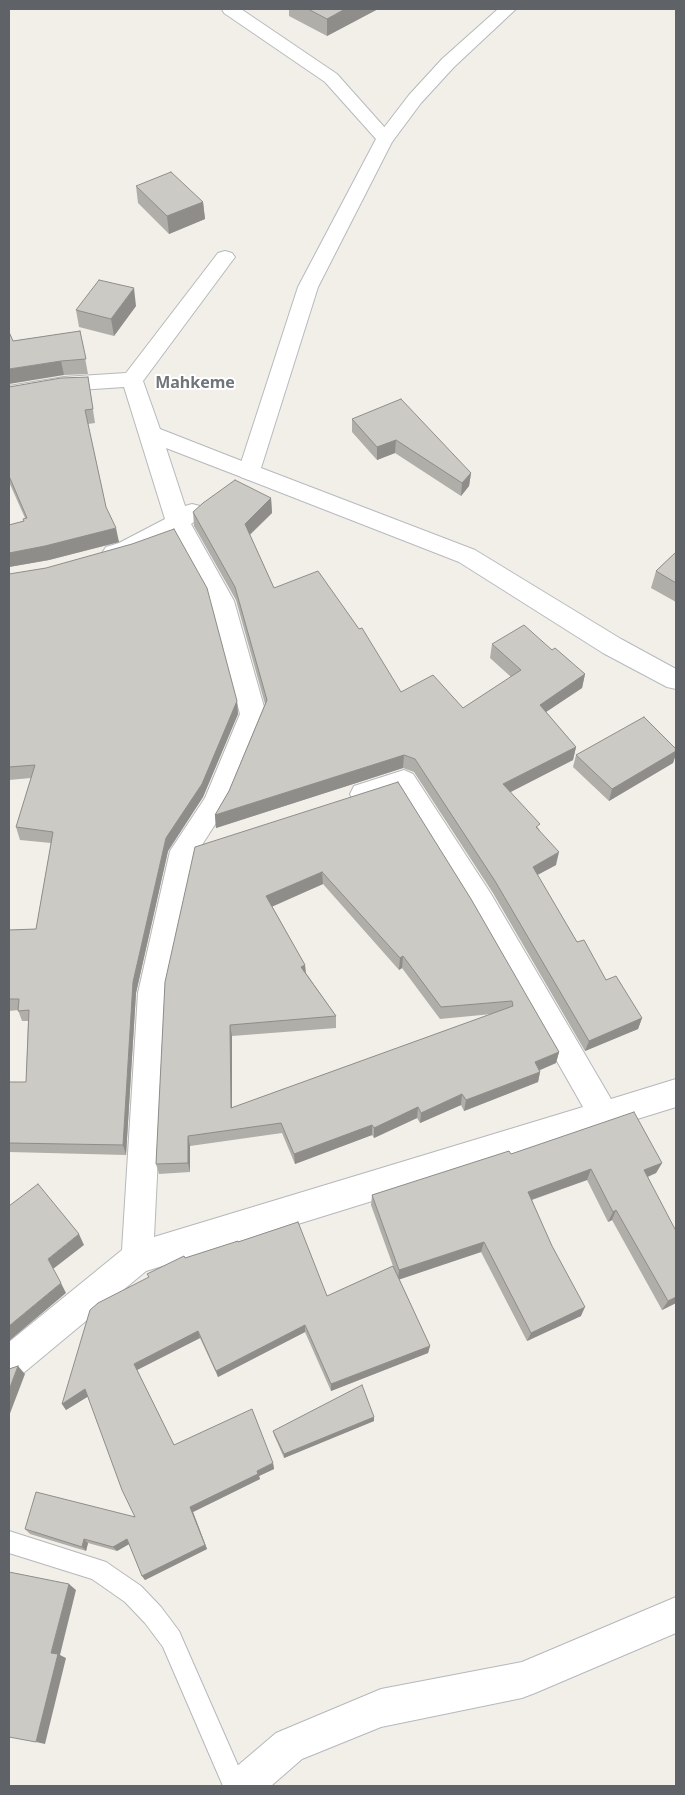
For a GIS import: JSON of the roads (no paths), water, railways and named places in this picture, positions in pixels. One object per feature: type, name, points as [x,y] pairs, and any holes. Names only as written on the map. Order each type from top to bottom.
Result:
[{"type":"street","points":[[230,9],[331,78],[385,138]]},
{"type":"street","points":[[92,559],[126,550],[178,522],[249,472],[308,287],[385,138],[415,99],[448,63],[508,9]]},
{"type":"street","points":[[9,393],[64,384],[132,380],[225,257]]},
{"type":"street","points":[[132,380],[178,522],[222,601],[253,714],[216,803],[183,851],[152,993],[137,1258]]},
{"type":"street","points":[[151,434],[467,556],[612,646],[676,680]]},
{"type":"street","points":[[612,646],[676,701]]},
{"type":"street","points":[[340,801],[404,781],[481,902],[604,1116]]},
{"type":"street","points":[[183,851],[220,839]]},
{"type":"street","points":[[9,1363],[137,1258],[673,1095]]},
{"type":"street","points":[[242,1786],[289,1746],[381,1708],[522,1680],[676,1615]]},
{"type":"lane","points":[[9,1542],[98,1570],[133,1594],[153,1615],[171,1639],[235,1786]]},
{"type":"district","name":"Mahkeme","points":[[195,383]]}]
